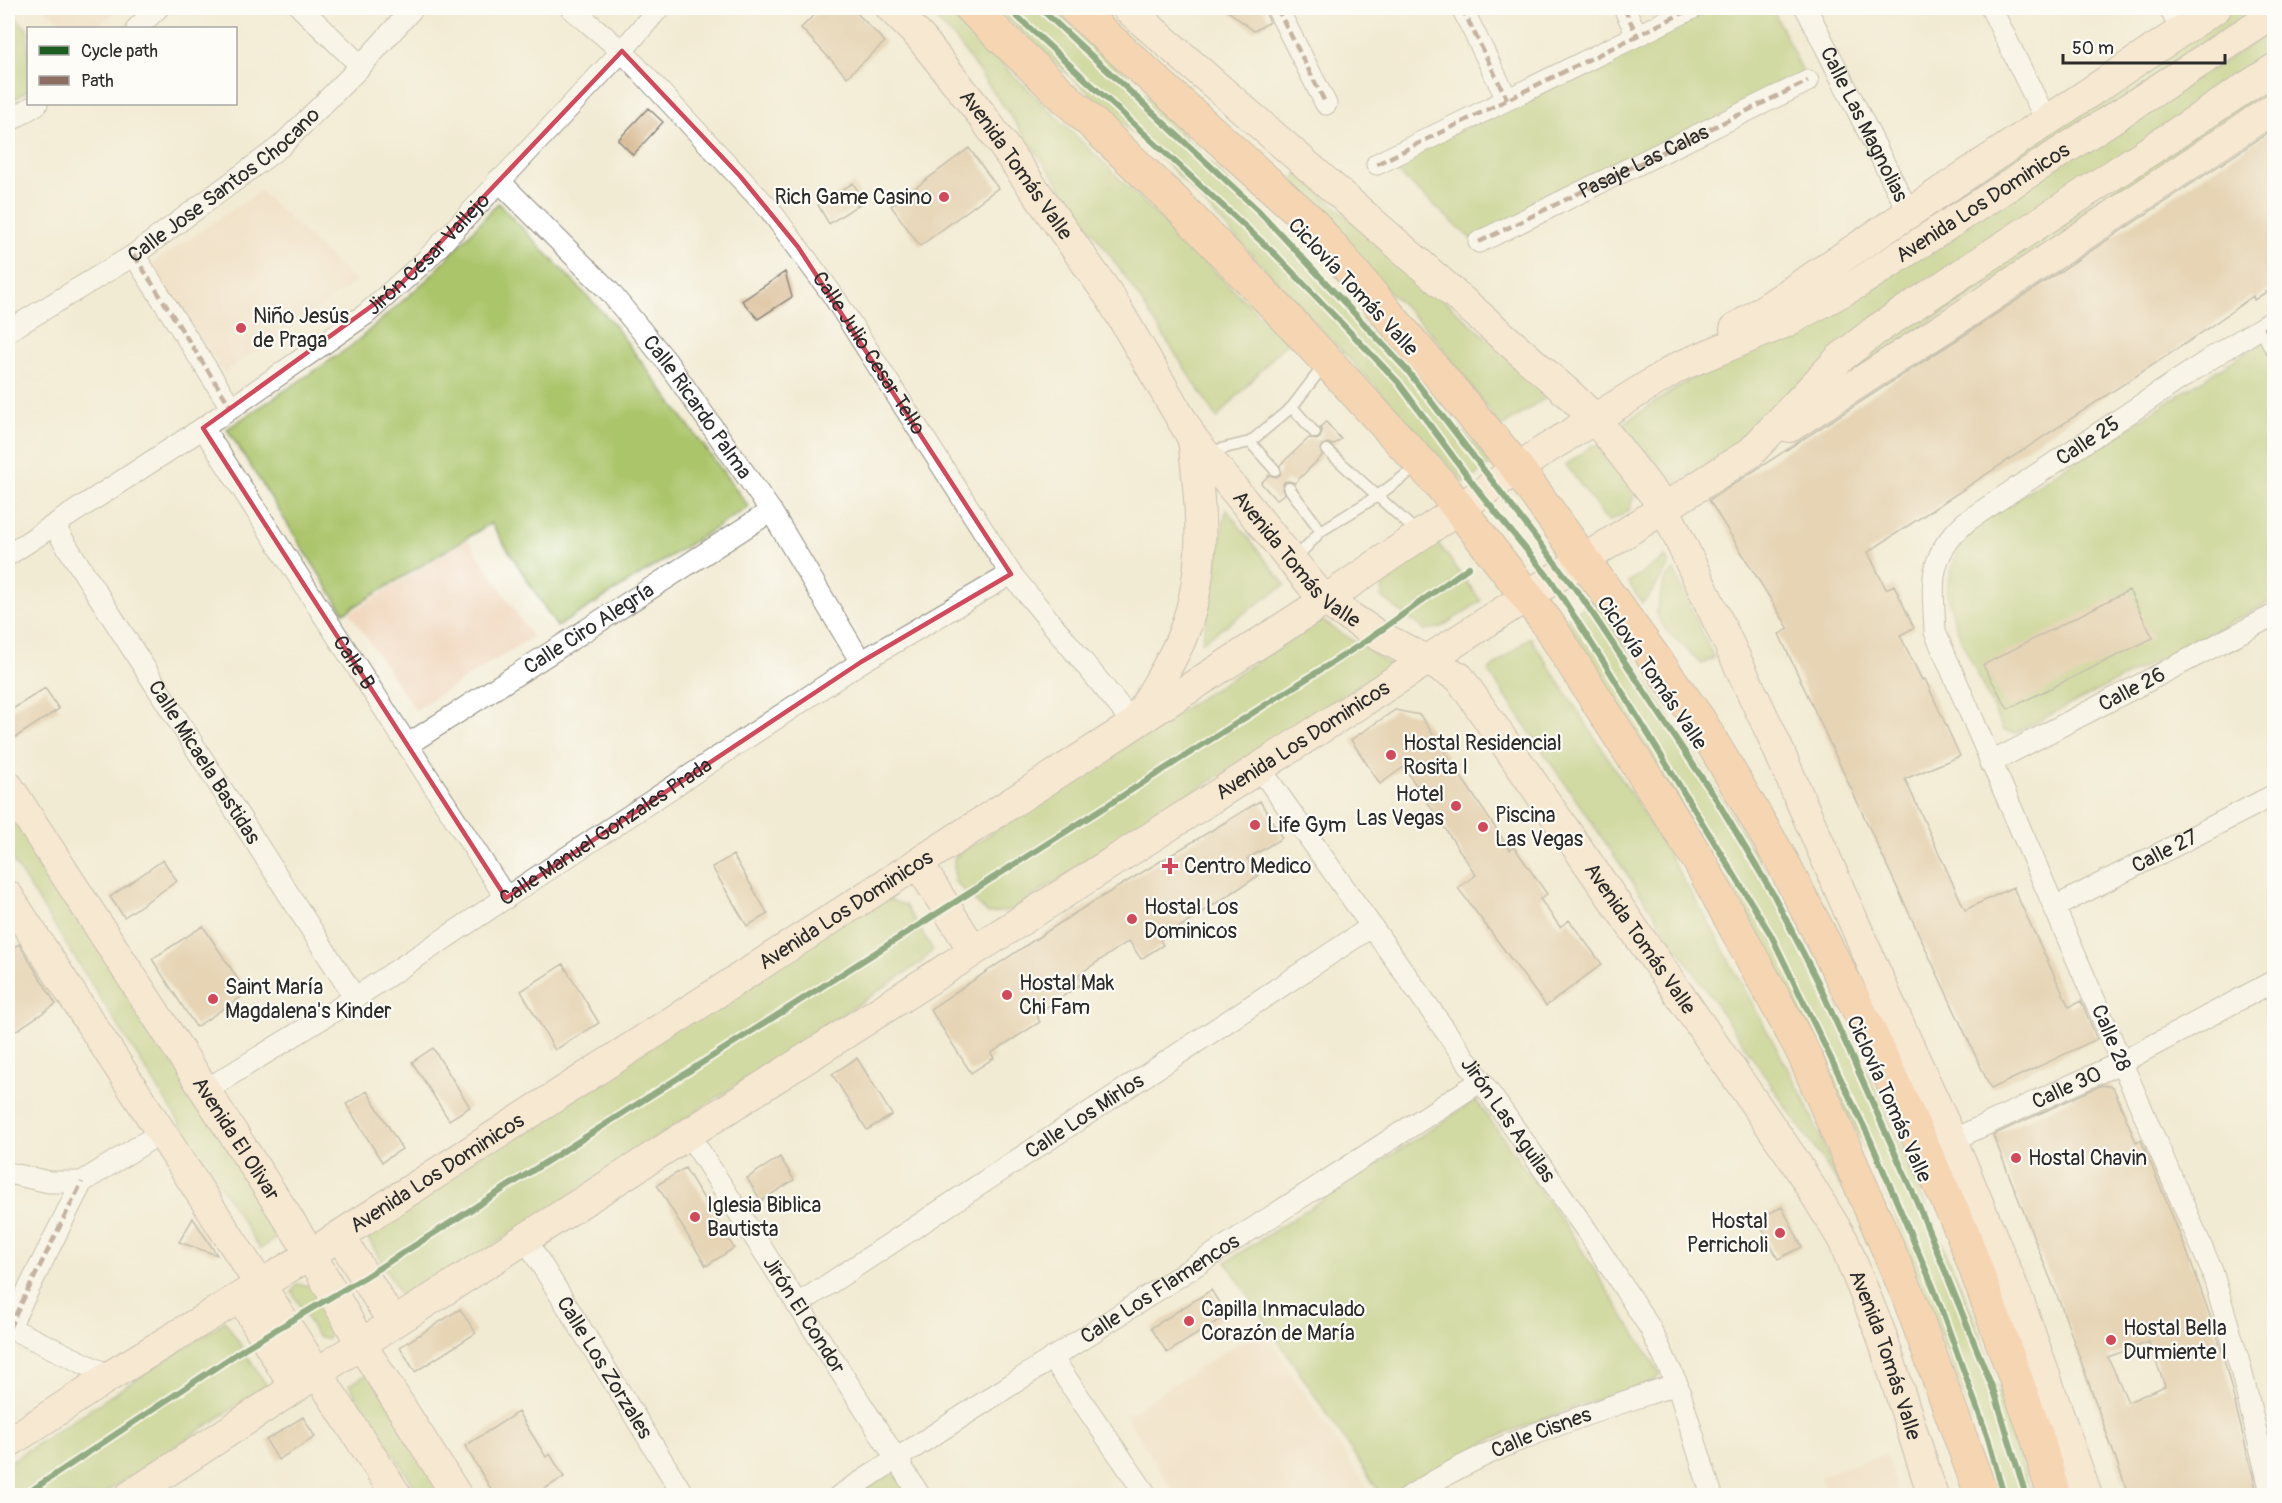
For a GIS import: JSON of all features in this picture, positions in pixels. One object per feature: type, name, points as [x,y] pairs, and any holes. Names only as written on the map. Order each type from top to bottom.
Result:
[{"type":"main road","name":"Avenida Tomás Valle","points":[[891,8],[921,38],[981,114],[1110,297],[1199,446],[1324,600],[1376,634],[1448,669],[1459,677],[1801,1170],[1847,1251],[1881,1334],[1933,1496]]},
{"type":"main road","name":"Avenida Tomás Valle","points":[[971,8],[1175,202],[1327,362],[1422,463],[1528,595],[1697,856],[1803,1052],[1908,1295],[1980,1495]]},
{"type":"main road","points":[[1075,8],[1309,220],[1517,468],[1699,720],[1783,863],[1866,1024],[1963,1234],[2037,1437],[2054,1496]]},
{"type":"main road","points":[[1127,8],[1595,419],[1664,507],[1772,733],[1952,1140],[2020,1304],[2087,1496]]},
{"type":"main road","name":"Avenida Los Dominicos","points":[[8,1443],[110,1376],[340,1236],[1324,600],[1517,468],[1678,368],[2046,120],[2175,20],[2216,8]]},
{"type":"main road","name":"Avenida Los Dominicos","points":[[1678,368],[1784,323],[1858,283],[2274,14]]},
{"type":"main road","name":"Avenida Los Dominicos","points":[[1750,453],[1839,359],[1876,330],[2274,69]]},
{"type":"main road","name":"Avenida Los Dominicos","points":[[130,1496],[688,1133],[1969,312],[2274,108]]},
{"type":"main road","points":[[1135,723],[1183,634],[1200,569],[1199,446]]},
{"type":"main road","name":"Avenida El Olivar","points":[[8,786],[311,1254],[361,1344],[457,1496]]},
{"type":"main road","points":[[918,863],[973,950]]},
{"type":"main road","points":[[8,896],[160,1133],[307,1380],[397,1496]]},
{"type":"main road","points":[[340,1236],[393,1323]]},
{"type":"street","points":[[139,27],[158,8]]},
{"type":"street","points":[[301,8],[361,66]]},
{"type":"street","name":"Calle Jose Santos Chocano","points":[[8,331],[134,255],[281,146],[361,66],[413,8]]},
{"type":"street","name":"Calle Julio Cesar Tello","points":[[571,8],[622,51],[740,176],[791,237],[832,294],[1011,574],[1135,723]]},
{"type":"street","name":"Jirón César Vallejo","points":[[8,555],[203,428],[366,314],[390,294],[426,260],[498,180],[622,51],[659,8]]},
{"type":"street","points":[[1277,8],[1326,104]]},
{"type":"street","points":[[1462,8],[1507,99]]},
{"type":"street","points":[[1624,8],[1637,35]]},
{"type":"street","points":[[1377,164],[1693,8]]},
{"type":"street","name":"Calle Las Magnolias","points":[[1806,8],[1908,211]]},
{"type":"street","points":[[1991,8],[2046,120]]},
{"type":"street","name":"Pasaje Las Calas","points":[[1479,242],[1808,81]]},
{"type":"street","points":[[8,122],[35,105]]},
{"type":"street","name":"Calle Ricardo Palma","points":[[498,180],[636,321],[771,511],[861,662]]},
{"type":"street","points":[[134,255],[231,407]]},
{"type":"street","points":[[2270,323],[2274,345]]},
{"type":"street","name":"Calle 25","points":[[1933,588],[1936,558],[1949,537],[1967,521],[2219,353],[2270,323]]},
{"type":"street","name":"Calle B","points":[[203,428],[506,898]]},
{"type":"street","name":"Calle Ciro Alegría","points":[[407,745],[771,511]]},
{"type":"street","name":"Calle Micaela Bastidas","points":[[54,526],[355,998]]},
{"type":"street","name":"Calle Manuel Gonzales Prada","points":[[204,1091],[355,998],[861,662],[1011,574]]},
{"type":"street","name":"Calle 28","points":[[1933,588],[1935,632],[2212,1271],[2240,1366],[2272,1496]]},
{"type":"street","name":"Calle 26","points":[[1990,763],[2274,615]]},
{"type":"street","name":"Jirón Las Aguilas","points":[[1259,767],[1587,1231],[1644,1318],[1677,1384],[1712,1496]]},
{"type":"street","name":"Calle 27","points":[[2055,907],[2274,795]]},
{"type":"street","name":"Calle Los Mirlos","points":[[796,1305],[1371,927]]},
{"type":"street","name":"Calle 30","points":[[1952,1140],[2122,1062],[2273,987]]},
{"type":"street","name":"Calle Los Flamencos","points":[[839,1496],[1481,1082]]},
{"type":"street","points":[[110,1376],[8,1327],[82,1182],[160,1133]]},
{"type":"street","name":"Jirón El Condor","points":[[688,1133],[920,1496]]},
{"type":"street","points":[[9,1174],[49,1182],[82,1182]]},
{"type":"street","name":"Calle Los Zorzales","points":[[525,1239],[684,1496]]},
{"type":"street","points":[[1053,1359],[1147,1496]]},
{"type":"street","name":"Calle Cisnes","points":[[1410,1496],[1432,1481],[1541,1430],[1677,1384]]},
{"type":"lane","points":[[1199,446],[1250,442],[1292,407],[1327,362]]},
{"type":"lane","points":[[1292,407],[1314,433]]},
{"type":"lane","points":[[1250,442],[1275,470]]},
{"type":"lane","points":[[1328,450],[1419,533]]},
{"type":"lane","points":[[1292,562],[1321,531],[1422,463]]},
{"type":"lane","points":[[1289,488],[1321,531]]},
{"type":"highlighted area","points":[[622,51],[740,176],[798,247],[1011,574],[861,662],[506,898],[203,428],[398,287]]},
{"type":"shaded area","points":[[44,8],[120,8],[96,27],[68,27]]},
{"type":"shaded area","name":"Niño Jesús de Praga","points":[[260,191],[356,282],[224,373],[150,265]]},
{"type":"shaded area","points":[[468,539],[532,637],[415,710],[350,613]]},
{"type":"shaded area","points":[[1262,1328],[1371,1495],[1176,1496],[1126,1415]]},
{"type":"shaded area","points":[[1885,1454],[1899,1495],[1827,1495],[1820,1476]]},
{"type":"green space","points":[[925,8],[943,8],[949,12],[1287,342],[1217,418],[1126,278],[957,41]]},
{"type":"green space","points":[[996,8],[1052,8],[1127,75],[1492,463],[1465,483],[1171,168]]},
{"type":"green space","points":[[1711,8],[1772,8],[1805,76],[1471,239],[1390,165]]},
{"type":"green space","points":[[2233,8],[2266,8],[1909,238],[1779,313]]},
{"type":"green space","points":[[8,10],[27,29],[27,91],[8,104]]},
{"type":"green space","points":[[2274,31],[2274,58],[1717,458],[1675,485],[1622,424],[1692,378],[1745,351]]},
{"type":"green space","points":[[2274,82],[2274,96],[1838,383],[1851,363]]},
{"type":"green space","points":[[1298,174],[1552,394],[1501,427],[1433,335],[1284,188]]},
{"type":"green space","points":[[498,203],[611,321],[749,507],[557,627],[491,523],[344,613],[227,429],[350,347],[430,277]]},
{"type":"green space","points":[[2274,334],[2274,600],[2015,733],[2003,730],[1952,615],[1947,589],[1957,550],[1979,522]]},
{"type":"green space","points":[[1593,445],[1606,447],[1634,496],[1629,511],[1608,522],[1566,465]]},
{"type":"green space","points":[[1226,509],[1285,585],[1202,642]]},
{"type":"green space","points":[[1435,539],[1481,601],[1440,628],[1424,630],[1381,596],[1385,578]]},
{"type":"green space","points":[[1666,557],[1669,566],[1651,594],[1642,603],[1628,582]]},
{"type":"green space","points":[[1674,570],[1714,658],[1702,664],[1665,629],[1656,613],[1665,579]]},
{"type":"green space","points":[[1595,600],[1752,848],[1834,1000],[1904,1153],[1976,1324],[2032,1495],[1995,1495],[1979,1436],[1884,1188],[1766,944],[1566,619]]},
{"type":"green space","points":[[1321,620],[1391,665],[1012,910],[988,914],[954,881],[954,857]]},
{"type":"green space","points":[[1530,637],[1650,823],[1711,927],[1803,1097],[1843,1190],[1488,671]]},
{"type":"green space","points":[[8,808],[285,1233],[260,1249],[8,853]]},
{"type":"green space","points":[[878,896],[905,905],[933,950],[922,962],[422,1293],[401,1296],[364,1231]]},
{"type":"green space","points":[[1476,1100],[1573,1236],[1660,1373],[1654,1382],[1577,1406],[1494,1438],[1393,1495],[1381,1495],[1226,1262]]},
{"type":"green space","points":[[297,1284],[312,1286],[335,1330],[328,1339],[317,1336],[292,1292]]},
{"type":"green space","points":[[225,1321],[267,1386],[102,1495],[8,1496],[8,1463]]},
{"type":"green space","points":[[369,1373],[449,1495],[420,1495],[349,1385]]},
{"type":"green space","points":[[897,1460],[920,1496],[839,1496]]},
{"type":"building","points":[[821,8],[852,8],[885,42],[847,77],[801,28]]},
{"type":"building","points":[[1224,8],[1263,8],[1270,22],[1254,31]]},
{"type":"building","points":[[648,108],[663,122],[633,155],[618,140]]},
{"type":"building","points":[[2274,129],[2274,287],[2254,300],[2253,296],[2200,334],[1868,552],[1886,589],[1894,585],[1914,628],[1900,635],[1922,680],[1925,679],[1960,756],[1905,779],[1965,910],[2013,887],[2069,1007],[2081,1001],[2097,1039],[1991,1089],[1779,634],[1789,629],[1709,500],[1969,332]]},
{"type":"building","name":"Rich Game Casino","points":[[969,148],[998,188],[920,246],[891,206]]},
{"type":"building","points":[[853,183],[864,201],[829,224],[818,205]]},
{"type":"building","points":[[785,272],[792,297],[758,319],[742,301]]},
{"type":"building","points":[[1326,422],[1341,439],[1333,445],[1328,443],[1322,445],[1320,449],[1322,456],[1295,483],[1284,482],[1282,488],[1284,494],[1276,500],[1261,483],[1269,475],[1276,477],[1280,475],[1280,465],[1309,438],[1316,440],[1320,438],[1322,432],[1320,427]]},
{"type":"building","points":[[2129,590],[2153,638],[2008,709],[1983,665]]},
{"type":"building","points":[[45,688],[59,709],[8,742],[8,712]]},
{"type":"building","points":[[1395,710],[1420,715],[1510,850],[1514,847],[1547,894],[1540,899],[1560,927],[1569,920],[1602,964],[1546,1006],[1458,888],[1476,875],[1404,767],[1380,784],[1351,740]]},
{"type":"building","points":[[1260,801],[1282,838],[1247,859],[1258,876],[1160,940],[1163,945],[1141,959],[1129,941],[1078,975],[1083,983],[1036,1014],[1040,1022],[991,1053],[994,1058],[971,1073],[930,1009],[1075,913]]},
{"type":"building","points":[[733,855],[768,914],[747,926],[712,867]]},
{"type":"building","points":[[163,860],[177,881],[124,917],[110,897]]},
{"type":"building","points":[[203,926],[247,993],[196,1027],[152,959]]},
{"type":"building","points":[[19,944],[56,1004],[8,1036],[8,951]]},
{"type":"building","points":[[563,964],[599,1023],[555,1050],[521,991]]},
{"type":"building","points":[[433,1048],[470,1107],[449,1120],[412,1062]]},
{"type":"building","points":[[857,1058],[892,1115],[867,1130],[832,1074]]},
{"type":"building","points":[[2102,1085],[2113,1087],[2136,1142],[2141,1140],[2190,1259],[2221,1347],[2258,1496],[2129,1496],[2062,1308],[1993,1135]],"holes":[[[2149,1342],[2165,1386],[2128,1402],[2108,1357]]]},
{"type":"building","points":[[367,1091],[402,1149],[382,1162],[346,1104]]},
{"type":"building","points":[[780,1157],[794,1180],[761,1201],[747,1178]]},
{"type":"building","name":"Iglesia Biblica Bautista","points":[[685,1168],[734,1248],[706,1266],[657,1185]]},
{"type":"building","name":"Hostal Perricholi","points":[[1782,1207],[1802,1247],[1778,1259],[1757,1219]]},
{"type":"building","points":[[193,1218],[217,1255],[179,1242]]},
{"type":"building","name":"Capilla Inmaculado Corazón de María","points":[[1211,1290],[1227,1315],[1167,1353],[1151,1328]]},
{"type":"building","points":[[460,1309],[476,1333],[415,1372],[400,1347]]},
{"type":"building","points":[[518,1412],[546,1457],[550,1454],[564,1477],[533,1496],[495,1496],[465,1446]]},
{"type":"building","points":[[303,1417],[315,1437],[278,1460],[266,1440]]},
{"type":"marked path","points":[[1277,8],[1326,104]]},
{"type":"marked path","points":[[1462,8],[1507,99]]},
{"type":"marked path","points":[[1624,8],[1637,35]]},
{"type":"marked path","points":[[1377,164],[1693,8]]},
{"type":"marked path","points":[[1479,242],[1808,81]]},
{"type":"marked path","points":[[134,255],[231,407]]},
{"type":"marked path","points":[[2265,326],[2274,345]]},
{"type":"marked path","points":[[9,1328],[82,1182]]},
{"type":"cycle path","points":[[1008,8],[1276,255],[1398,382],[1480,493],[1551,580],[1771,935],[1870,1139],[1934,1289],[1988,1438],[2004,1496]]},
{"type":"cycle path","name":"Ciclovía Tomás Valle","points":[[1040,8],[1259,211],[1407,370],[1583,599],[1716,799],[1773,894],[1818,982],[1917,1202],[1995,1394],[2026,1496]]},
{"type":"cycle path","points":[[23,1496],[245,1348],[365,1277],[1366,641],[1469,567]]},
{"type":"place","name":"Rich Game Casino","points":[[944,197]]},
{"type":"place","name":"Niño Jesús de Praga","points":[[241,328]]},
{"type":"place","name":"Hostal Residencial Rosita I","points":[[1391,755]]},
{"type":"place","name":"Hotel Las Vegas","points":[[1456,806]]},
{"type":"place","name":"Life Gym","points":[[1255,825]]},
{"type":"place","name":"Piscina Las Vegas","points":[[1483,827]]},
{"type":"place","name":"Centro Medico","points":[[1170,866]]},
{"type":"place","name":"Hostal Los Dominicos","points":[[1132,919]]},
{"type":"place","name":"Hostal Mak Chi Fam","points":[[1007,995]]},
{"type":"place","name":"Saint María Magdalena's Kinder","points":[[213,999]]},
{"type":"place","name":"Hostal Chavin","points":[[2016,1158]]},
{"type":"place","name":"Iglesia Biblica Bautista","points":[[695,1217]]},
{"type":"place","name":"Hostal Perricholi","points":[[1780,1233]]},
{"type":"place","name":"Capilla Inmaculado Corazón de María","points":[[1189,1321]]},
{"type":"place","name":"Hostal Bella Durmiente I","points":[[2111,1340]]}]
